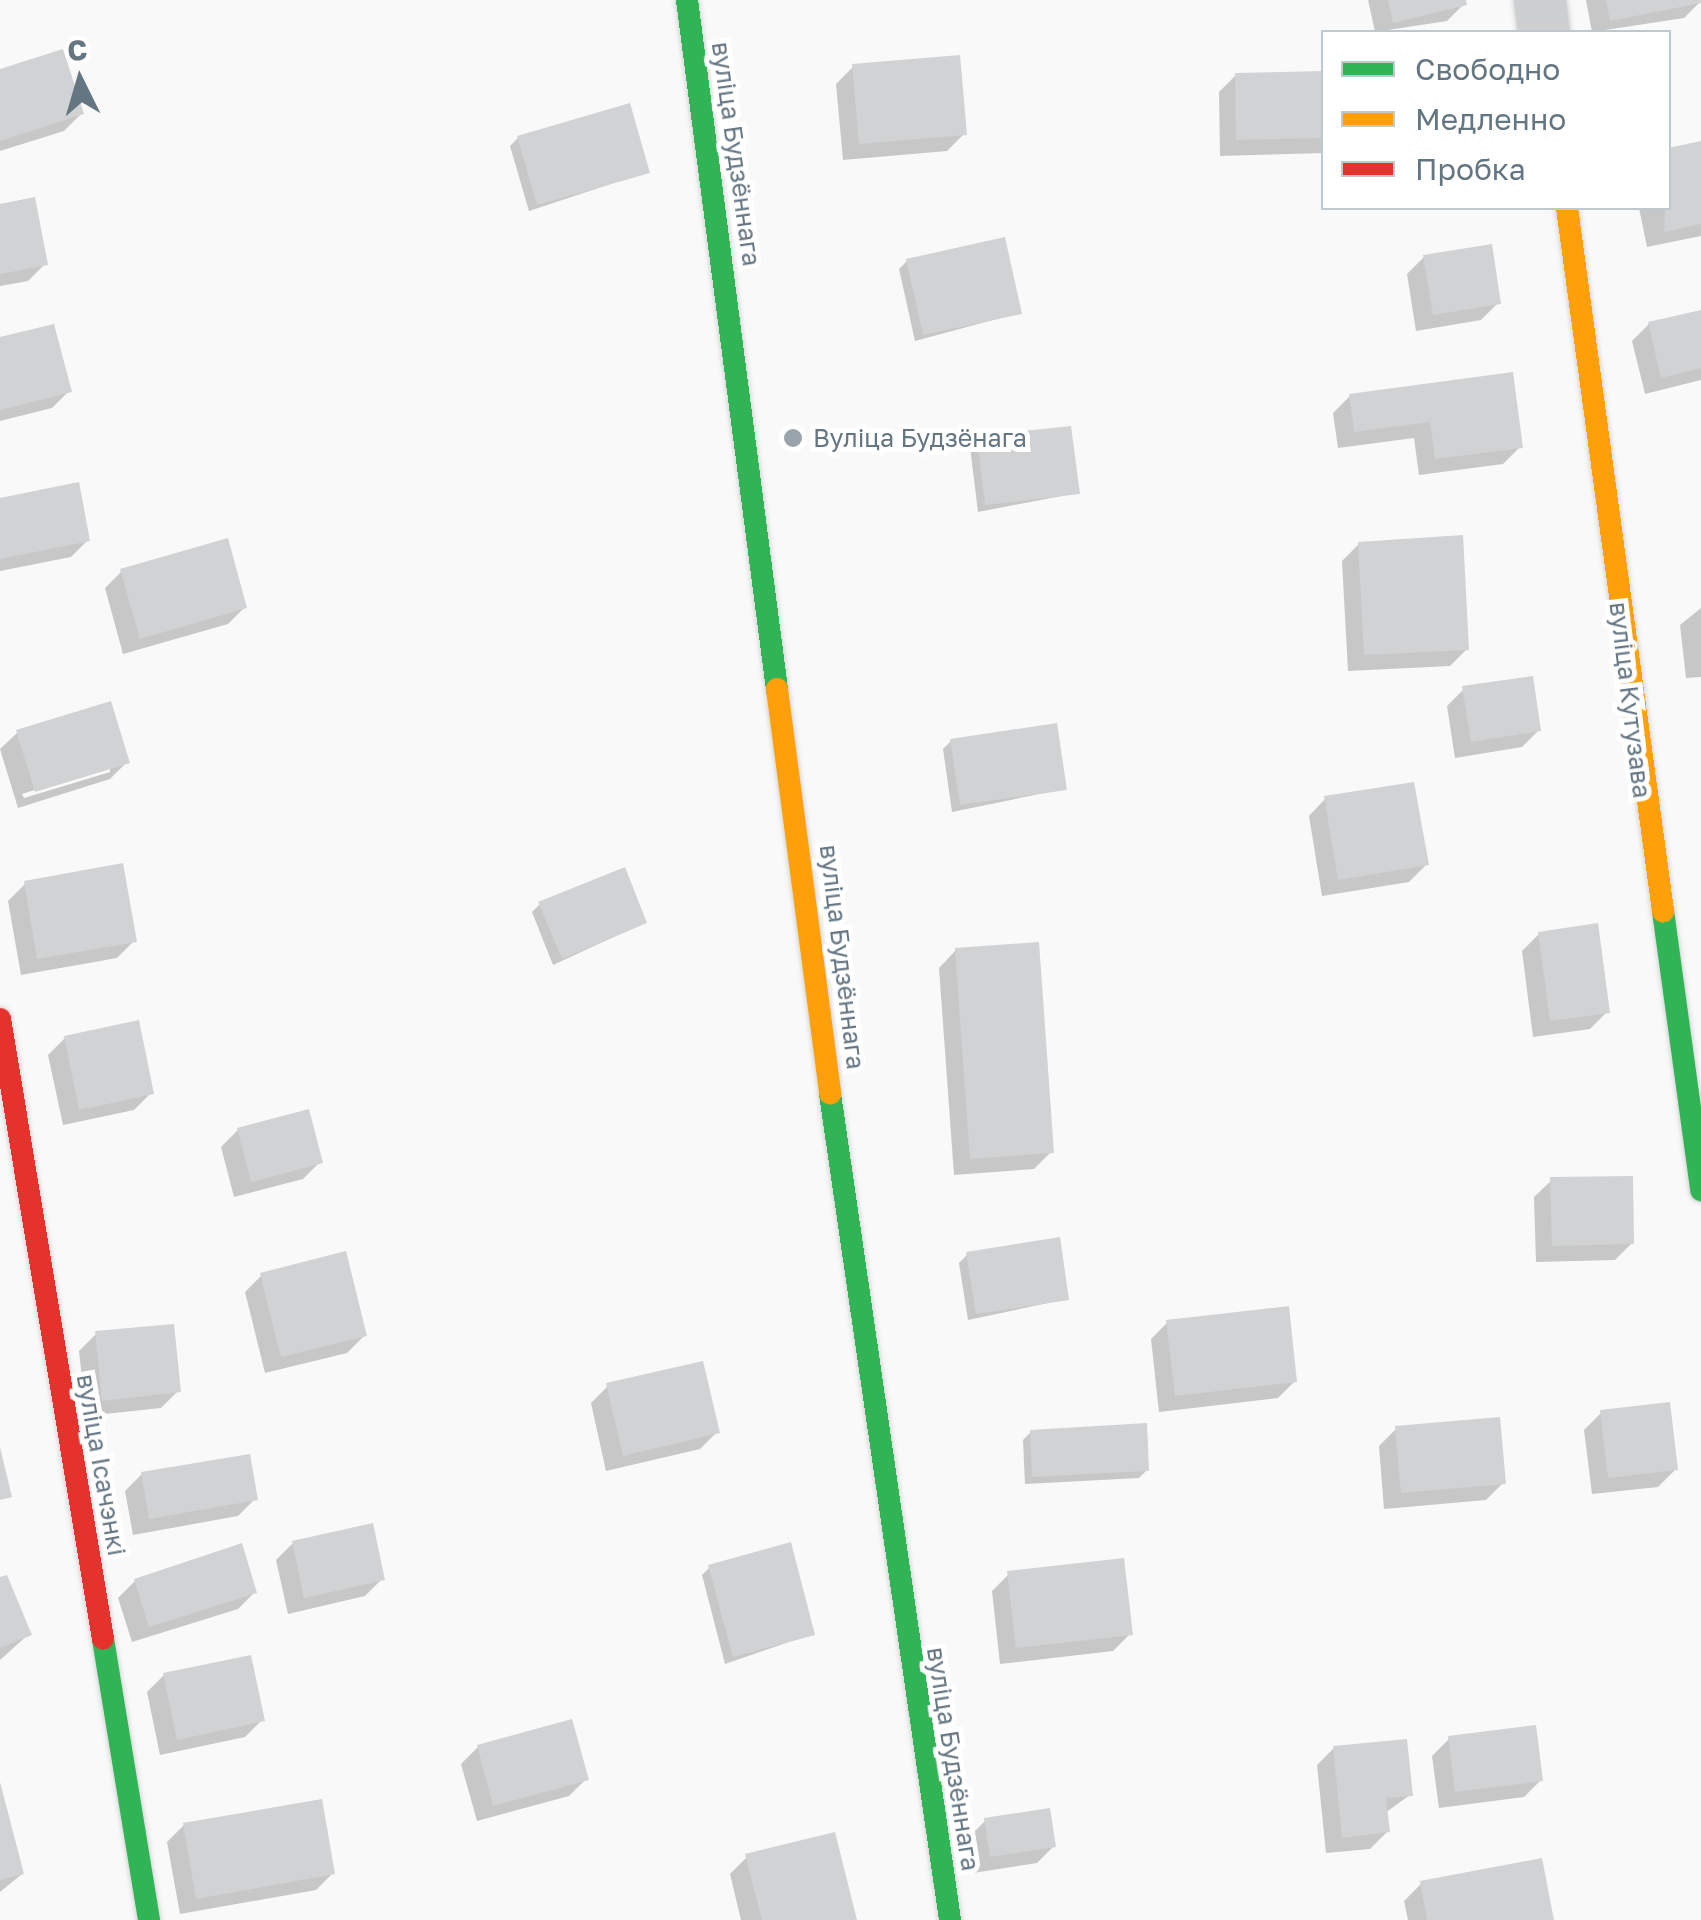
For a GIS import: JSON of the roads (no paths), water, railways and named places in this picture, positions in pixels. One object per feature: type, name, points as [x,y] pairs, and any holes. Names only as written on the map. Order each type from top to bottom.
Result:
[{"type":"street","name":"вуліца Будзённага","points":[[687,0],[875,1432],[950,1920]]},
{"type":"street","points":[[1540,0],[1544,30]]},
{"type":"street","name":"вуліца Кутузава","points":[[1567,210],[1701,1190]]},
{"type":"street","name":"вуліца Ісачэнкі","points":[[0,1019],[149,1920]]},
{"type":"place","name":"Вуліца Будзёнага","points":[[793,438]]}]
